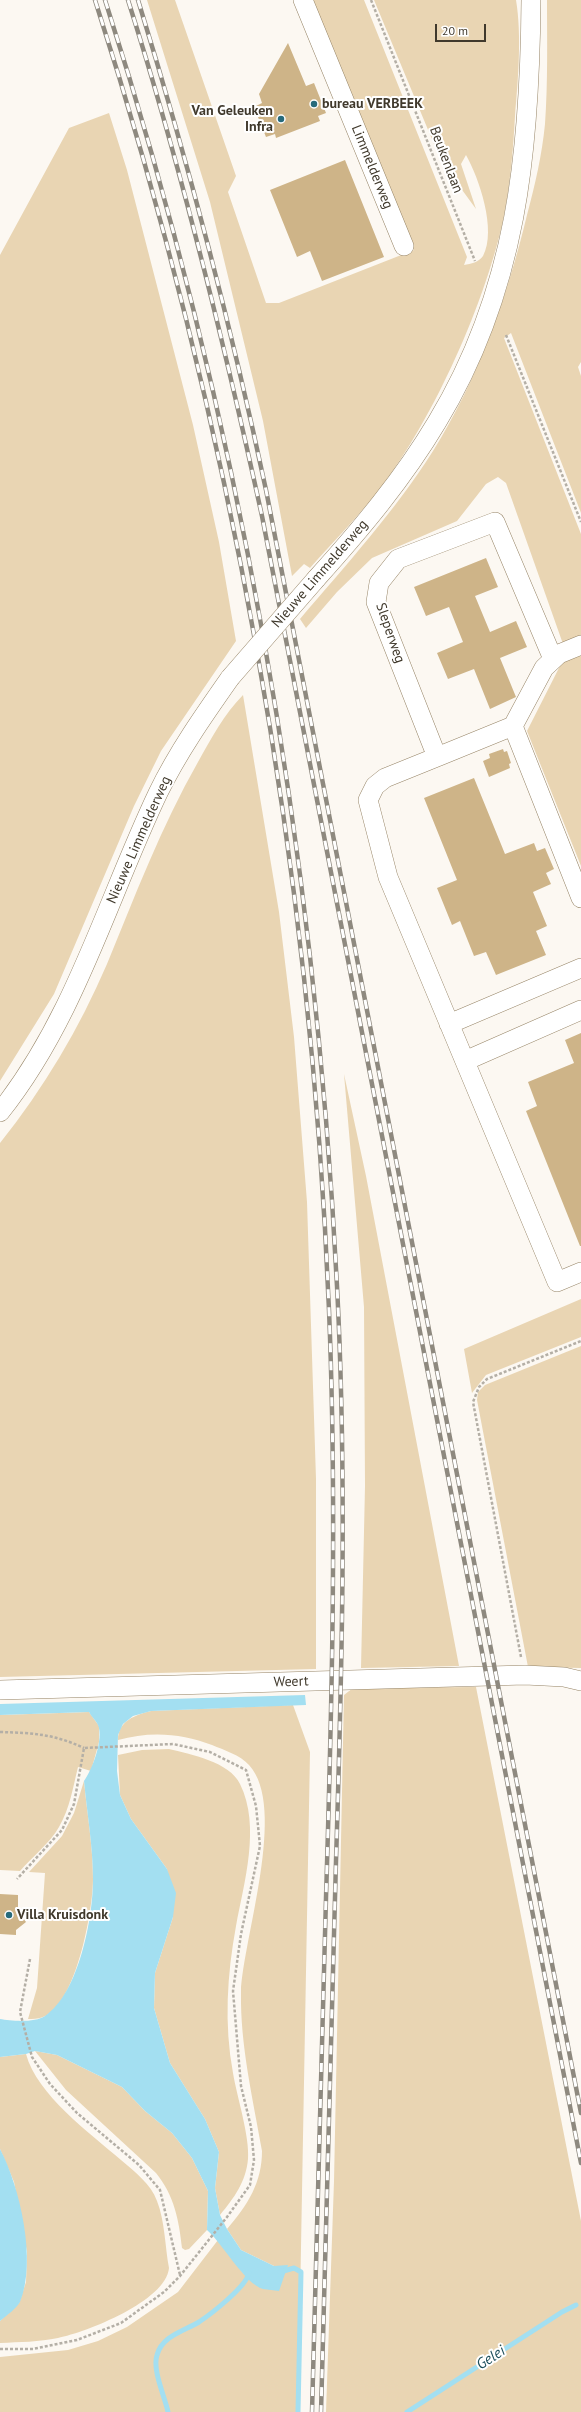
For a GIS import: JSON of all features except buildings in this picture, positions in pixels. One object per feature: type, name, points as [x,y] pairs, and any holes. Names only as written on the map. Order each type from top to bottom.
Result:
[{"type":"street","name":"Limmelderweg","points":[[303,0],[404,246]]},
{"type":"street","name":"Nieuwe Limmelderweg","points":[[0,1112],[36,1061],[67,1004],[159,792],[190,737],[230,678],[377,509],[421,449],[458,385],[489,310],[509,242],[523,167],[530,85],[531,0]]},
{"type":"street","name":"Sleperweg","points":[[437,757],[376,602],[379,583],[398,559],[495,522],[556,657]]},
{"type":"street","points":[[581,645],[556,657],[544,668],[513,726],[385,778],[375,786],[368,800],[388,877],[557,1282],[581,1272]]},
{"type":"street","points":[[513,726],[581,898]]},
{"type":"street","points":[[449,1024],[581,968]]},
{"type":"street","points":[[465,1061],[581,1010]]},
{"type":"street","name":"Weert","points":[[0,1690],[525,1675],[564,1677],[581,1681]]},
{"type":"path","name":"Beukenlaan","points":[[371,0],[475,261]]},
{"type":"path","points":[[506,335],[581,522]]},
{"type":"path","points":[[525,1675],[473,1402],[478,1387],[487,1379],[581,1341]]},
{"type":"path","points":[[0,1732],[40,1733],[63,1738],[84,1748],[173,1744],[210,1752],[246,1770],[256,1806],[260,1846],[241,1934],[233,1992],[242,2086],[251,2127],[254,2160],[250,2185],[227,2217],[180,2276],[164,2292],[121,2323],[77,2340],[33,2349],[0,2349]]},
{"type":"path","points":[[17,1879],[62,1830],[74,1804],[84,1748]]},
{"type":"path","points":[[30,1959],[20,2012],[32,2057],[50,2084],[77,2113],[138,2166],[160,2190],[180,2276]]},
{"type":"shaded area","points":[[147,0],[175,0],[236,176],[228,192],[266,303],[279,303],[414,250],[308,0],[364,0],[467,257],[464,265],[479,260],[483,256],[487,245],[487,219],[481,190],[466,155],[461,164],[476,209],[441,161],[374,0],[516,0],[519,28],[518,73],[512,157],[507,198],[502,225],[493,258],[468,330],[434,402],[415,436],[375,495],[310,568],[304,564],[292,576],[263,421],[210,202]]},
{"type":"shaded area","points":[[547,0],[581,0],[581,362],[578,367],[581,376],[581,513],[511,333],[504,338],[581,534],[581,638],[563,644],[506,483],[498,477],[486,484],[457,521],[372,558],[337,592],[306,628],[300,619],[403,495],[433,451],[464,395],[489,337],[519,246],[533,192],[544,136],[546,109]]},
{"type":"shaded area","points":[[109,113],[127,170],[193,425],[219,542],[236,641],[161,751],[134,806],[54,994],[0,1081],[0,255],[69,128]]},
{"type":"shaded area","points":[[581,653],[581,866],[527,731],[562,662]]},
{"type":"shaded area","points":[[243,695],[279,912],[294,1037],[307,1202],[316,1479],[316,1669],[0,1677],[0,1143],[46,1079],[85,1012],[172,811],[224,718]]},
{"type":"shaded area","points":[[344,1074],[366,1176],[459,1666],[361,1668],[365,1486],[364,1307]]},
{"type":"shaded area","points":[[581,1299],[581,1337],[486,1375],[472,1393],[464,1349]]},
{"type":"shaded area","points":[[581,1346],[581,1668],[528,1667],[477,1400],[478,1392],[485,1385]]},
{"type":"shaded area","points":[[476,1687],[581,2221],[581,2412],[326,2412],[334,2181],[344,1695],[353,1688]]},
{"type":"shaded area","points":[[293,1705],[310,1752],[298,2412],[0,2412],[0,2357],[68,2350],[98,2341],[127,2327],[178,2292],[218,2240],[244,2274],[274,2266],[241,2250],[227,2229],[241,2211],[252,2193],[259,2173],[262,2151],[251,2092],[241,2012],[241,1992],[244,1969],[255,1908],[264,1841],[264,1811],[260,1785],[249,1765],[241,1758],[201,1741],[177,1736],[153,1734],[118,1740],[121,1728],[128,1720],[151,1711]]},
{"type":"shaded area","points":[[89,1712],[99,1726],[99,1742],[91,1771],[78,1767],[71,1797],[63,1820],[46,1844],[20,1871],[0,1870],[0,1715]]},
{"type":"shaded area","points":[[169,1749],[209,1760],[228,1770],[235,1776],[240,1784],[246,1800],[249,1818],[249,1855],[230,1963],[228,2000],[228,2036],[230,2055],[245,2128],[248,2159],[242,2182],[220,2215],[215,2188],[219,2152],[205,2119],[170,2063],[154,2008],[155,1973],[173,1917],[167,1869],[131,1819],[120,1795],[118,1755],[142,1750]]},
{"type":"shaded area","points":[[84,1781],[93,1867],[90,1912],[86,1933],[73,1976],[65,1995],[55,2009],[43,2017],[28,2019],[37,1988],[45,1873],[29,1872],[62,1836],[74,1813]]},
{"type":"shaded area","points":[[35,2051],[57,2055],[122,2087],[145,2111],[172,2133],[192,2158],[208,2191],[207,2230],[189,2249],[185,2250],[182,2248],[175,2208],[167,2190],[156,2173],[66,2090]]},
{"type":"shaded area","points":[[26,2054],[32,2069],[41,2084],[53,2098],[80,2125],[137,2174],[151,2189],[162,2217],[169,2268],[165,2280],[154,2292],[140,2303],[105,2322],[71,2335],[58,2338],[0,2343],[0,2321],[19,2303],[26,2282],[27,2252],[14,2182],[0,2149],[0,2057]]},
{"type":"water","points":[[305,1695],[306,1705],[151,1711],[133,1716],[123,1724],[118,1735],[117,1771],[120,1795],[131,1819],[167,1869],[176,1893],[173,1917],[155,1973],[154,2008],[170,2063],[205,2119],[219,2152],[215,2188],[220,2215],[227,2229],[241,2250],[274,2266],[288,2265],[279,2291],[263,2289],[256,2286],[242,2272],[207,2230],[208,2191],[192,2158],[172,2133],[145,2111],[122,2087],[57,2055],[35,2051],[26,2054],[0,2057],[0,2019],[29,2021],[45,2016],[57,2005],[67,1990],[82,1954],[90,1914],[93,1879],[91,1842],[84,1781],[94,1762],[98,1746],[99,1731],[98,1725],[89,1712],[0,1715],[0,1704]]},
{"type":"water","points":[[0,2149],[14,2183],[20,2203],[24,2224],[27,2266],[25,2285],[20,2302],[0,2321]]},
{"type":"waterway","points":[[280,2272],[294,2268],[301,2272],[298,2412]]},
{"type":"waterway","points":[[168,2412],[157,2376],[156,2361],[160,2348],[174,2335],[199,2322],[219,2307],[235,2293],[249,2273]]},
{"type":"waterway","name":"Gelei","points":[[407,2412],[562,2312],[576,2305]]},
{"type":"railway","points":[[95,0],[143,159],[186,320],[224,483],[256,647],[283,812],[304,978],[319,1144],[329,1310],[333,1457],[333,1604],[312,2412]]},
{"type":"railway","points":[[105,0],[153,157],[195,315],[231,474],[263,635],[289,797],[310,959],[326,1123],[337,1286],[343,1502],[340,1717],[321,2412]]},
{"type":"railway","points":[[128,0],[148,64],[201,256],[233,386],[262,516],[581,2163]]},
{"type":"railway","points":[[138,0],[208,244],[253,428],[266,490],[581,2113]]},
{"type":"place","name":"bureau VERBEEK","points":[[314,104]]},
{"type":"place","name":"Van Geleuken Infra","points":[[281,119]]},
{"type":"place","name":"Villa Kruisdonk","points":[[9,1915]]}]
